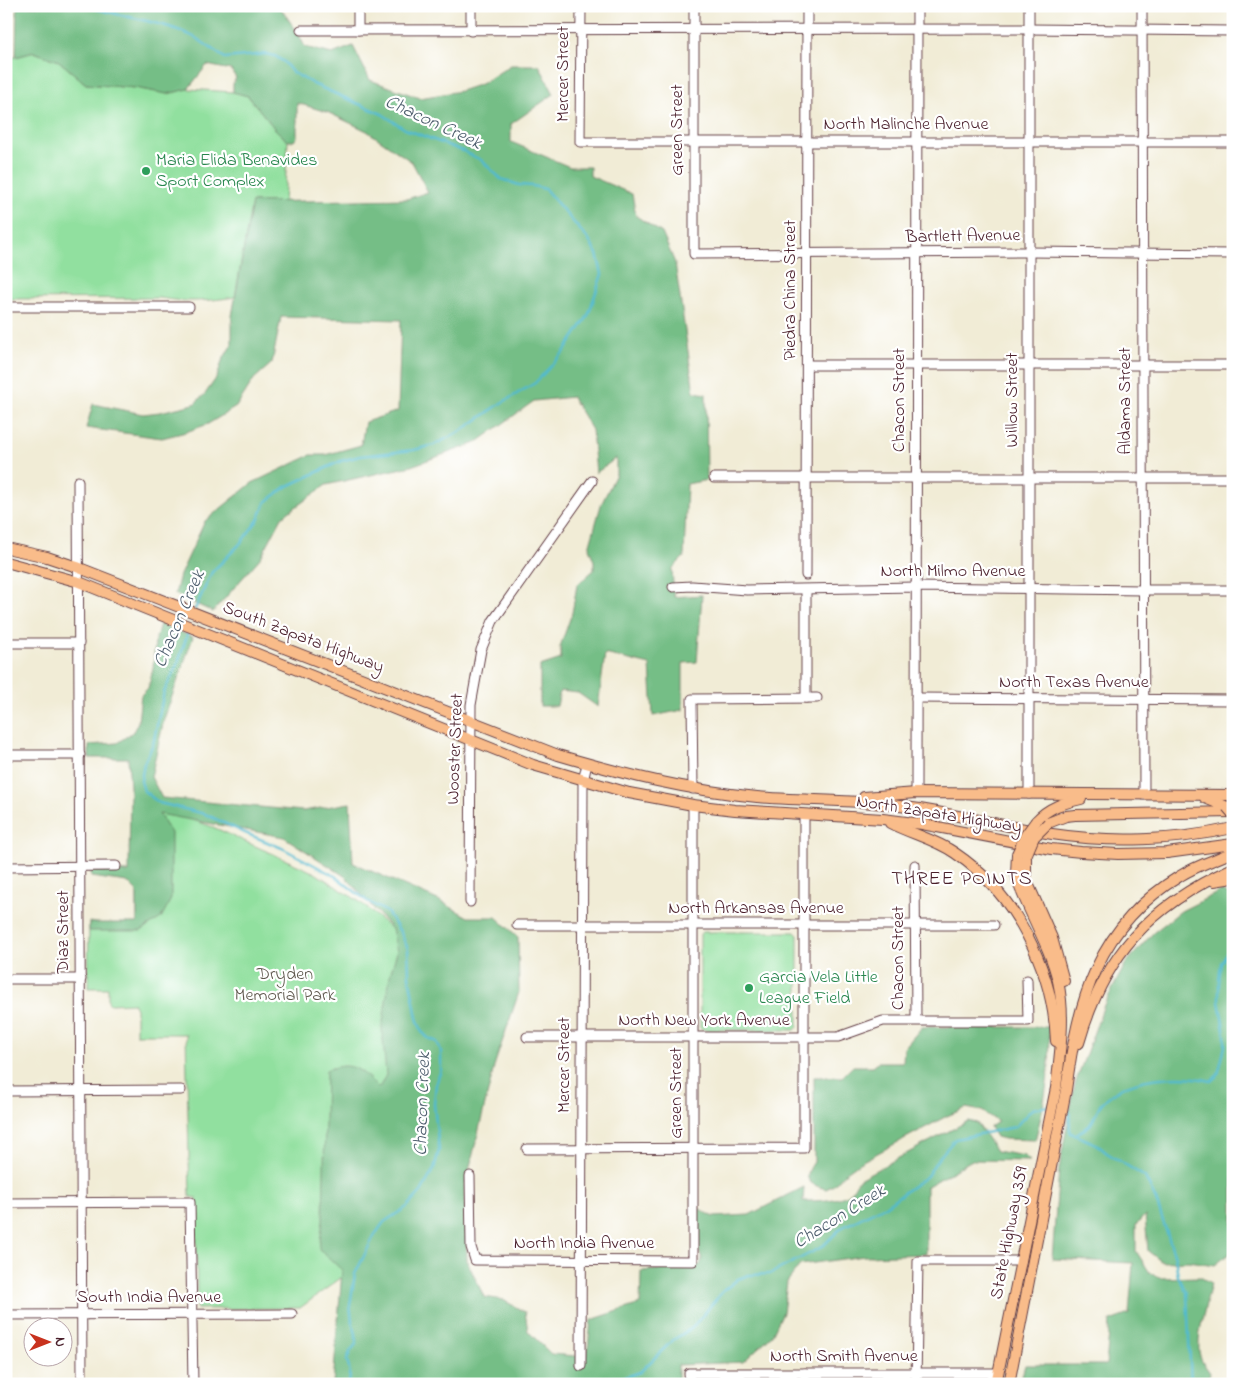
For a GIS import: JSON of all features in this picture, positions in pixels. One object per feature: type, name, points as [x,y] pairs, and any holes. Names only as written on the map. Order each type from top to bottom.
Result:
[{"type":"main road","name":"South Zapata Highway","points":[[6,548],[46,557],[77,567],[538,748],[587,764]]},
{"type":"main road","name":"South Zapata Highway","points":[[6,562],[79,582],[533,765],[583,780]]},
{"type":"main road","name":"North Zapata Highway","points":[[587,764],[627,775],[693,789],[758,797],[861,801],[922,809],[1054,834],[1143,839],[1201,834],[1233,828]]},
{"type":"main road","name":"North Zapata Highway","points":[[583,780],[629,793],[693,805],[735,810],[883,819],[1051,849],[1081,852],[1118,854],[1168,853],[1233,844]]},
{"type":"main road","points":[[824,800],[916,793],[1233,795]]},
{"type":"main road","points":[[1061,1089],[1066,1046],[1067,1006],[1065,987],[1061,966],[1052,938],[1026,879],[1022,855],[1025,836],[1044,812],[1060,804],[1097,795]]},
{"type":"main road","points":[[1195,795],[1216,801],[1231,811]]},
{"type":"main road","points":[[1022,855],[1034,837],[1048,823],[1075,815],[1231,811]]},
{"type":"main road","points":[[883,819],[903,830],[936,842],[956,854],[990,883],[1023,928],[1036,954],[1050,994],[1061,1089]]},
{"type":"main road","points":[[1061,1089],[1085,995],[1098,962],[1111,941],[1126,921],[1163,887],[1205,862],[1233,852]]},
{"type":"main road","points":[[1206,882],[1233,860]]},
{"type":"main road","points":[[1061,1089],[1092,1000],[1113,963],[1142,928],[1157,914],[1174,901],[1233,868]]},
{"type":"main road","points":[[1206,882],[1233,878]]},
{"type":"main road","name":"State Highway 359","points":[[996,1384],[1040,1167],[1061,1089]]},
{"type":"main road","name":"State Highway 359","points":[[1009,1384],[1051,1169],[1061,1089]]},
{"type":"street","points":[[358,6],[358,30]]},
{"type":"street","points":[[471,6],[471,30]]},
{"type":"street","name":"Mercer Street","points":[[580,142],[581,6]]},
{"type":"street","name":"Green Street","points":[[694,6],[694,254]]},
{"type":"street","name":"Piedra China Street","points":[[806,574],[807,6]]},
{"type":"street","name":"Chacon Street","points":[[916,793],[917,6]]},
{"type":"street","name":"Willow Street","points":[[1029,6],[1029,794]]},
{"type":"street","name":"Aldama Street","points":[[1142,6],[1144,795]]},
{"type":"street","points":[[301,30],[1029,29],[1233,31]]},
{"type":"street","name":"North Malinche Avenue","points":[[580,142],[1233,142]]},
{"type":"street","name":"Bartlett Avenue","points":[[694,254],[1029,252],[1233,254]]},
{"type":"street","points":[[6,307],[189,307]]},
{"type":"street","points":[[807,365],[1233,365]]},
{"type":"street","points":[[714,478],[1233,478]]},
{"type":"street","name":"Diaz Street","points":[[78,481],[82,1384]]},
{"type":"street","name":"Wooster Street","points":[[470,902],[470,721],[481,650],[486,635],[502,608],[592,481]]},
{"type":"street","name":"North Milmo Avenue","points":[[673,587],[692,586],[747,590],[916,587],[1233,590]]},
{"type":"street","points":[[806,590],[806,698]]},
{"type":"street","points":[[6,644],[80,643]]},
{"type":"street","points":[[693,789],[692,699],[817,698]]},
{"type":"street","name":"North Texas Avenue","points":[[916,698],[1233,700]]},
{"type":"street","points":[[6,755],[80,755]]},
{"type":"street","name":"Mercer Street","points":[[581,1366],[583,780],[587,764]]},
{"type":"street","name":"Green Street","points":[[693,805],[693,1261]]},
{"type":"street","points":[[527,1150],[804,1148],[804,815]]},
{"type":"street","name":"Chacon Street","points":[[915,865],[916,1020]]},
{"type":"street","points":[[6,867],[116,866]]},
{"type":"street","name":"North Arkansas Avenue","points":[[517,925],[994,925]]},
{"type":"street","points":[[6,979],[81,978]]},
{"type":"street","name":"North New York Avenue","points":[[527,1037],[838,1036],[883,1021],[1028,1021],[1027,980]]},
{"type":"street","points":[[6,1091],[181,1090]]},
{"type":"street","name":"North India Avenue","points":[[470,1176],[471,1247],[475,1260],[693,1261]]},
{"type":"street","points":[[6,1203],[190,1202],[193,1384]]},
{"type":"street","points":[[916,1384],[918,1261],[1021,1261]]},
{"type":"street","name":"South India Avenue","points":[[6,1315],[292,1314]]},
{"type":"street","name":"North Smith Avenue","points":[[690,1384],[689,1373],[998,1373]]},
{"type":"street","points":[[805,1373],[805,1384]]},
{"type":"green space","points":[[17,6],[215,6],[230,8],[234,6],[279,6],[298,33],[305,47],[332,54],[353,46],[370,80],[420,98],[460,91],[481,84],[511,65],[539,65],[554,94],[511,124],[511,142],[570,167],[590,167],[590,176],[632,194],[636,216],[662,233],[675,263],[694,392],[706,394],[707,480],[687,484],[684,557],[672,569],[674,597],[702,595],[697,662],[683,663],[683,710],[653,716],[650,665],[605,654],[598,707],[578,693],[560,691],[557,706],[540,706],[540,666],[561,659],[560,647],[572,613],[577,585],[594,570],[594,561],[589,548],[601,505],[616,474],[616,458],[596,473],[592,430],[572,397],[534,401],[476,443],[411,466],[326,485],[282,517],[261,557],[213,612],[175,594],[180,575],[205,521],[252,483],[311,455],[325,455],[361,445],[365,422],[398,411],[401,320],[281,317],[272,363],[254,379],[236,407],[208,424],[186,432],[162,438],[86,428],[93,404],[143,414],[194,404],[205,394],[217,377],[222,361],[232,344],[232,316],[252,202],[407,199],[428,192],[412,162],[367,131],[327,112],[297,103],[297,137],[294,141],[288,141],[276,130],[248,96],[233,92],[233,84],[236,78],[231,70],[207,65],[188,89],[167,94],[135,88],[86,84],[59,61],[34,52],[16,57]]},
{"type":"green space","name":"Maria Elida Benavides Sport Complex","points":[[34,52],[59,61],[86,84],[135,88],[167,94],[188,89],[233,92],[248,96],[276,130],[288,141],[284,202],[252,202],[235,297],[198,301],[160,298],[6,299],[6,57],[16,57]]},
{"type":"green space","points":[[160,624],[193,637],[164,719],[151,777],[162,798],[303,811],[350,803],[353,863],[440,901],[468,917],[496,917],[518,937],[519,992],[495,1063],[465,1187],[467,1261],[484,1297],[503,1300],[525,1312],[528,1331],[551,1354],[587,1357],[591,1320],[640,1304],[641,1271],[700,1265],[702,1259],[699,1251],[698,1208],[714,1217],[749,1215],[804,1187],[803,1201],[840,1198],[850,1193],[859,1179],[968,1121],[977,1123],[996,1151],[1025,1156],[1030,1161],[972,1160],[926,1187],[926,1254],[864,1256],[800,1265],[787,1282],[783,1312],[772,1335],[743,1362],[678,1365],[678,1383],[333,1384],[342,1270],[319,1249],[323,1220],[326,1070],[343,1066],[356,1068],[379,1088],[386,1075],[382,1028],[390,975],[397,952],[392,929],[346,877],[284,837],[159,814],[171,833],[171,899],[161,918],[141,931],[89,931],[89,923],[137,923],[137,892],[127,882],[91,877],[91,871],[129,872],[130,787],[128,758],[89,758],[89,745],[117,743],[133,732],[138,722],[141,695],[148,688],[153,669],[155,641]]},
{"type":"green space","name":"Dryden Memorial Park","points":[[137,800],[213,827],[315,873],[360,902],[392,929],[402,949],[407,1147],[349,1272],[300,1308],[197,1309],[196,1198],[190,1197],[186,1034],[136,1034],[136,1009],[133,1003],[110,1004],[108,1002],[108,988],[88,988],[89,922],[137,930]]},
{"type":"green space","points":[[1221,891],[1233,896],[1233,1251],[1215,1265],[1189,1261],[1162,1262],[1148,1251],[1145,1215],[1136,1225],[1136,1251],[1150,1273],[1159,1278],[1200,1277],[1211,1283],[1199,1340],[1201,1358],[1210,1373],[1207,1384],[1126,1384],[1126,1382],[1020,1383],[1025,1365],[1106,1365],[1110,1321],[1129,1314],[1133,1263],[1052,1259],[1059,1169],[1075,1084],[1104,1005],[1126,963],[1153,933],[1181,911]]},
{"type":"green space","points":[[703,932],[795,932],[798,935],[798,1027],[795,1030],[705,1030],[700,1028],[700,934]]},
{"type":"green space","points":[[922,1027],[1049,1027],[1047,1084],[1035,1140],[996,1137],[990,1127],[998,1122],[982,1111],[966,1108],[947,1116],[859,1163],[845,1173],[834,1185],[826,1189],[811,1183],[808,1173],[814,1162],[814,1077],[842,1077],[853,1066],[873,1066],[878,1062],[903,1062],[904,1048]]},
{"type":"waterway","name":"Chacon Creek","points":[[88,6],[167,26],[196,38],[225,58],[266,54],[275,56],[284,62],[292,72],[313,84],[382,114],[405,129],[463,151],[481,160],[501,179],[519,185],[545,189],[588,239],[597,254],[602,274],[588,316],[564,352],[535,383],[461,431],[434,445],[414,450],[360,456],[341,461],[286,487],[266,502],[258,520],[239,545],[212,572],[195,609]]},
{"type":"waterway","name":"Chacon Creek","points":[[189,629],[178,663],[164,692],[153,744],[144,763],[141,781],[144,791],[159,803],[205,814],[282,848],[335,876],[367,901],[387,912],[401,933],[408,949],[409,976],[417,1018],[422,1032],[428,1038],[437,1042],[441,1051],[441,1070],[436,1084],[434,1104],[439,1150],[434,1169],[421,1192],[407,1207],[384,1222],[374,1236],[355,1274],[350,1305],[356,1334],[356,1344],[347,1360],[350,1373],[349,1384]]},
{"type":"waterway","points":[[1076,1134],[1089,1126],[1102,1103],[1112,1094],[1125,1087],[1138,1082],[1168,1077],[1211,1081],[1218,1075],[1225,1046],[1219,1001],[1219,980],[1221,963],[1233,943]]},
{"type":"waterway","name":"Chacon Creek","points":[[581,1384],[585,1380],[625,1377],[640,1372],[673,1340],[692,1328],[723,1291],[738,1279],[749,1275],[770,1274],[822,1247],[841,1228],[885,1206],[927,1176],[937,1160],[955,1139],[1015,1127],[1032,1109],[1049,1106]]},
{"type":"waterway","name":"Chacon Creek","points":[[1066,1109],[1069,1110],[1071,1133],[1096,1144],[1145,1177],[1156,1200],[1175,1257],[1178,1276],[1187,1293],[1191,1384]]},
{"type":"place","name":"Maria Elida Benavides Sport Complex","points":[[146,171]]},
{"type":"place","name":"Garcia Vela Little League Field","points":[[749,988]]},
{"type":"district","name":"THREE POINTS","points":[[962,879]]}]
